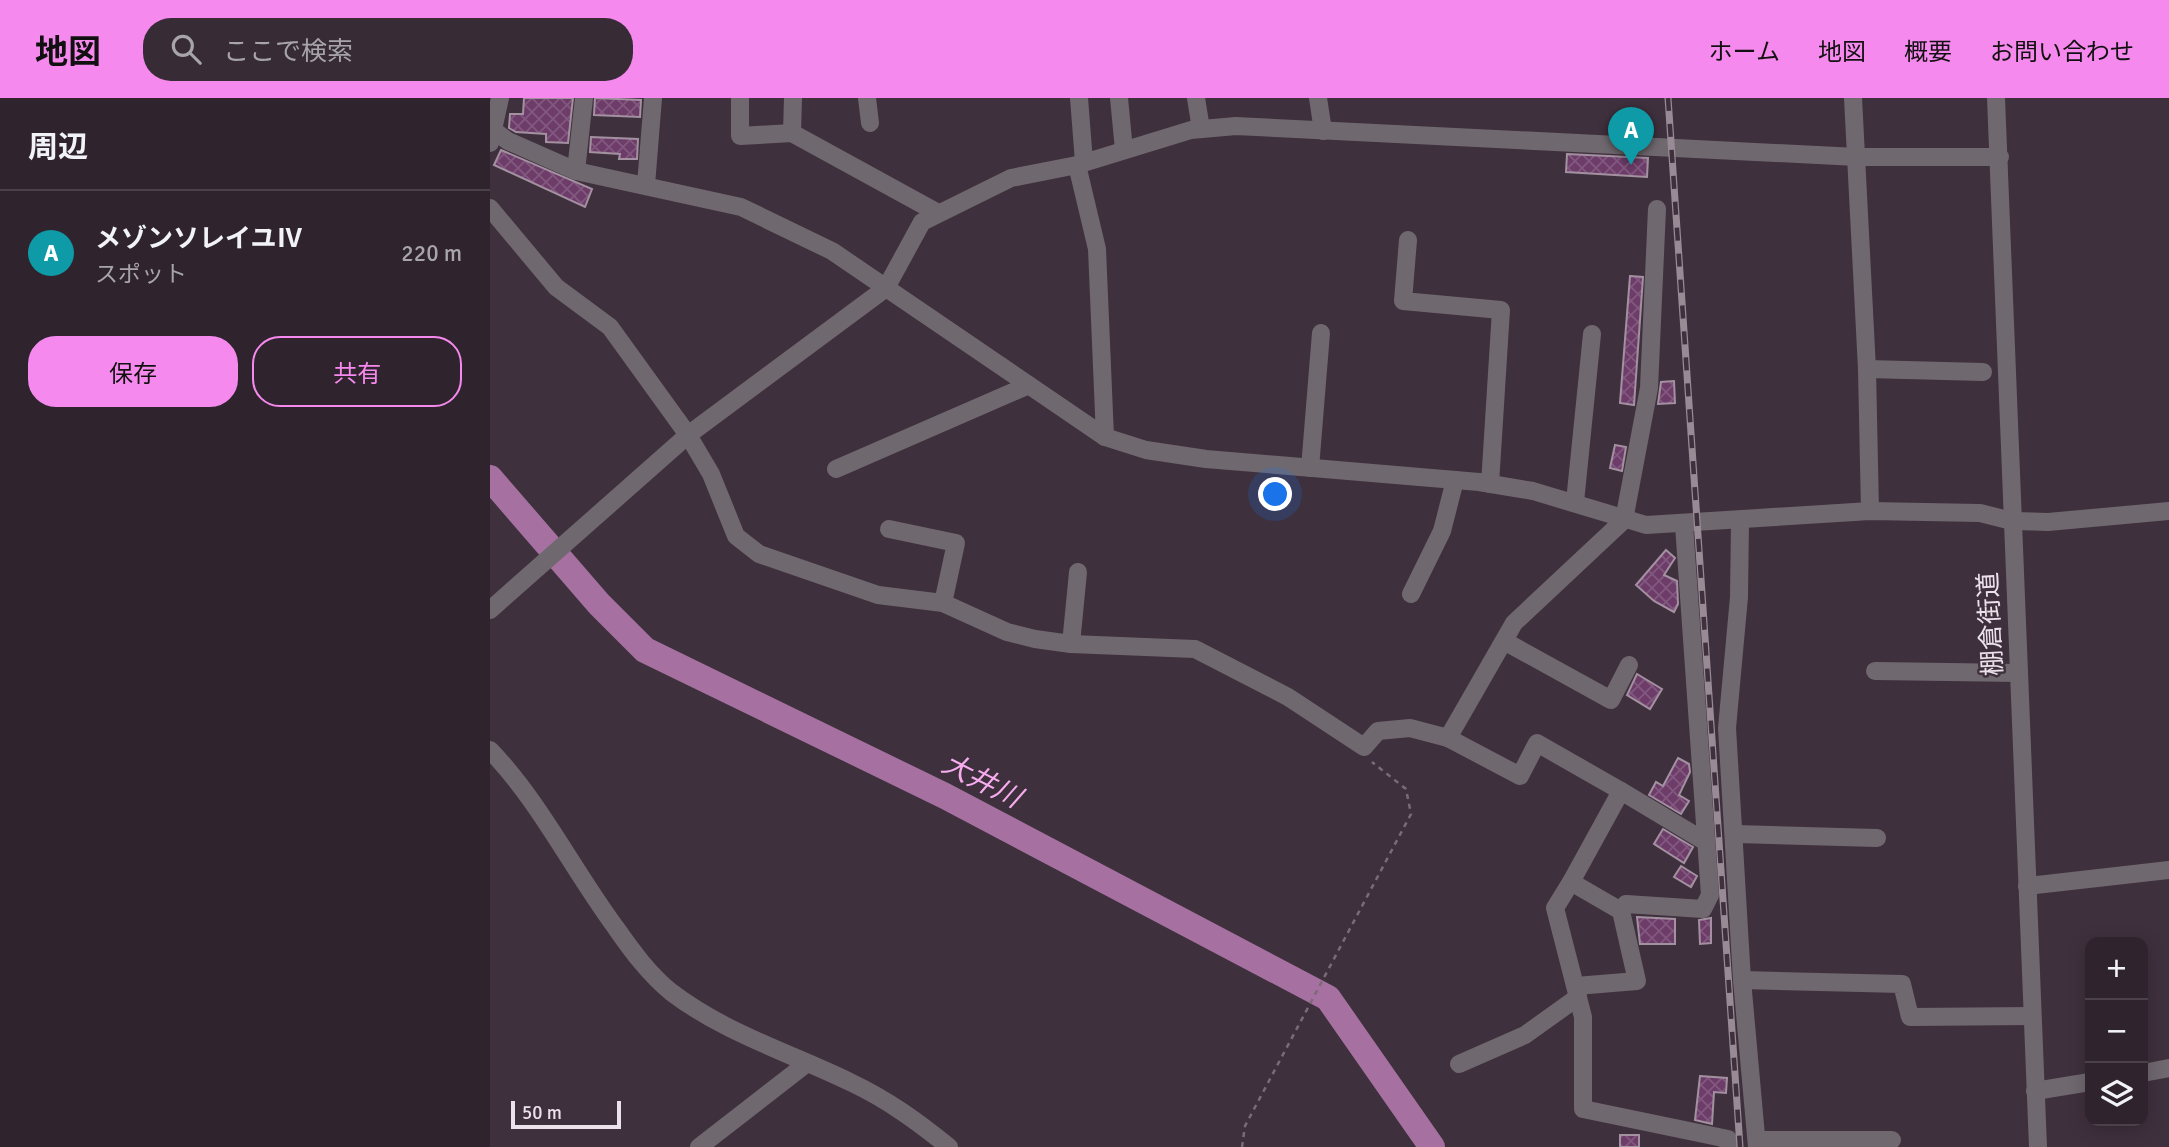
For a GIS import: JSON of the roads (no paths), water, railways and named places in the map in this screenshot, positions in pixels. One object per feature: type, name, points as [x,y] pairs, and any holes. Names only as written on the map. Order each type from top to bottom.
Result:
[{"type":"street","points":[[500,98],[491,134],[576,171],[741,207],[832,251],[1105,437],[1146,450],[1206,459],[1490,484],[1575,502],[1646,525],[1684,525],[1870,511],[1980,513],[2011,521],[2048,522],[2169,511]]},
{"type":"street","points":[[576,171],[583,98]]},
{"type":"street","points":[[646,185],[653,98]]},
{"type":"street","points":[[740,98],[740,136],[792,133],[937,213]]},
{"type":"street","points":[[792,133],[793,98]]},
{"type":"street","points":[[867,98],[870,123]]},
{"type":"street","points":[[1079,98],[1081,164],[1097,249],[1105,437]]},
{"type":"street","points":[[1119,98],[1124,150]]},
{"type":"street","points":[[1196,98],[1201,129]]},
{"type":"street","points":[[1318,98],[1323,131]]},
{"type":"street","points":[[1853,98],[1867,369],[1870,511]]},
{"type":"street","name":"棚倉街道","points":[[1996,98],[2038,1147]]},
{"type":"street","points":[[490,610],[688,435],[886,288],[922,222],[1011,178],[1081,164],[1201,129],[1237,126],[1857,157],[2000,157]]},
{"type":"street","points":[[490,208],[556,287],[610,327],[688,435],[711,474],[736,536],[759,554],[878,595],[943,603],[1007,632],[1071,644],[1195,649],[1289,697],[1364,747],[1378,732],[1410,729],[1448,738],[1520,776],[1537,743],[1706,842]]},
{"type":"street","points":[[1448,738],[1514,623],[1624,520],[1649,388],[1657,209]]},
{"type":"street","points":[[1408,240],[1403,302],[1501,310],[1490,484]]},
{"type":"street","points":[[1310,468],[1321,332]]},
{"type":"street","points":[[1575,502],[1592,334]]},
{"type":"street","points":[[1867,369],[1983,372]]},
{"type":"street","points":[[836,469],[1029,385]]},
{"type":"street","points":[[1411,594],[1441,531],[1455,480]]},
{"type":"street","points":[[1740,521],[1739,597],[1727,728],[1736,834],[1742,980],[1757,1144],[1892,1140]]},
{"type":"street","points":[[1621,911],[1626,904],[1703,909],[1710,895],[1684,525]]},
{"type":"street","points":[[889,529],[956,543],[943,603]]},
{"type":"street","points":[[1071,644],[1077,572]]},
{"type":"street","points":[[1504,641],[1611,700],[1629,665]]},
{"type":"street","points":[[1875,671],[2019,673]]},
{"type":"street","points":[[490,750],[513,774],[592,896],[642,964],[671,991],[736,1031],[851,1082],[907,1113],[949,1147]]},
{"type":"street","points":[[1621,791],[1555,908],[1583,1017],[1583,1109],[1728,1139],[1728,1147]]},
{"type":"street","points":[[1736,834],[1877,838]]},
{"type":"street","points":[[2027,886],[2169,870]]},
{"type":"street","points":[[1460,1064],[1525,1035],[1577,992],[1637,981],[1621,911],[1571,882]]},
{"type":"street","points":[[1742,980],[1902,984],[1910,1017],[2032,1016]]},
{"type":"street","points":[[699,1147],[806,1064]]},
{"type":"street","points":[[2148,1072],[2169,1068]]},
{"type":"street","points":[[2035,1091],[2085,1083]]},
{"type":"waterway","name":"大井川","points":[[490,478],[599,604],[645,650],[945,796],[1328,998],[1432,1147]]},
{"type":"railway","points":[[1668,98],[1740,1147]]},
{"type":"place","name":"メゾンソレイユⅣ","points":[[1631,165]]}]
